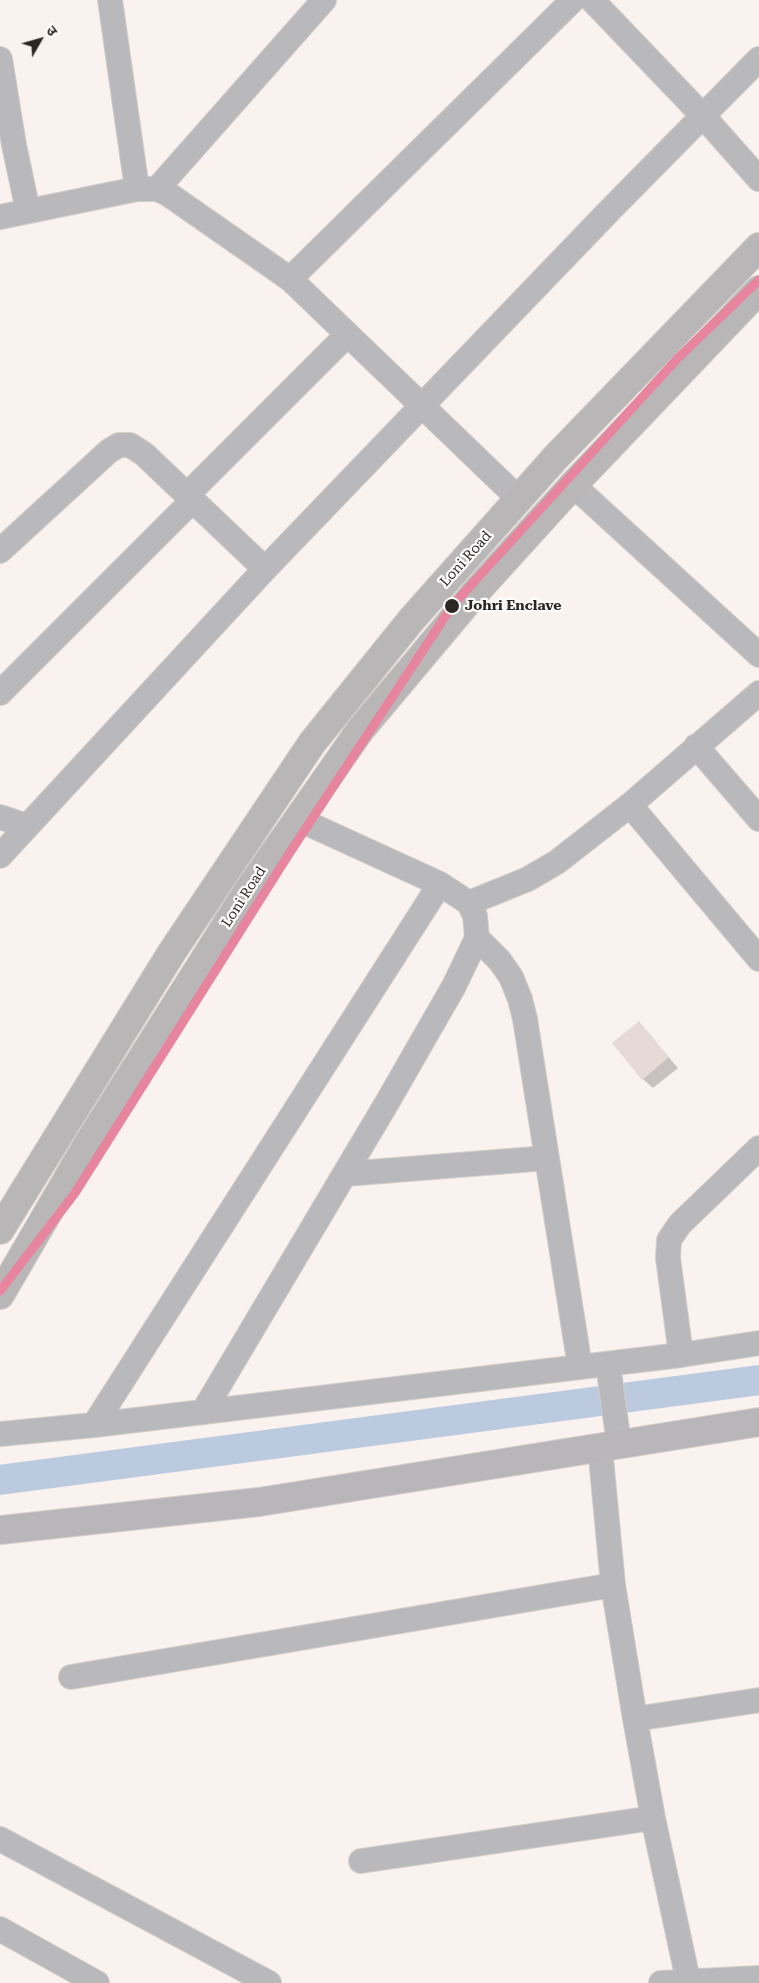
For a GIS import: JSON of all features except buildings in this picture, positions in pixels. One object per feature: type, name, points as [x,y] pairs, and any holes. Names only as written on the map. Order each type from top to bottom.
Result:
[{"type":"highway","name":"Loni Road","points":[[0,1230],[172,952],[312,743],[412,619],[556,457],[759,247]]},
{"type":"highway","name":"Loni Road","points":[[0,1295],[89,1142],[249,889],[367,722],[475,593],[574,485],[759,290]]},
{"type":"highway","points":[[40,1165],[66,1180]]},
{"type":"street","points":[[110,0],[147,189],[290,279],[519,499]]},
{"type":"street","points":[[0,217],[147,189],[324,0]]},
{"type":"street","points":[[290,279],[573,0]]},
{"type":"street","points":[[592,0],[703,116],[759,179]]},
{"type":"street","points":[[0,59],[14,145],[28,211]]},
{"type":"street","points":[[0,856],[265,570],[421,406],[759,59]]},
{"type":"street","points":[[0,692],[347,335]]},
{"type":"street","points":[[0,551],[109,451],[119,445],[130,445],[144,454],[265,570]]},
{"type":"street","points":[[574,485],[759,655]]},
{"type":"street","points":[[469,903],[528,880],[557,862],[630,804],[759,693]]},
{"type":"street","points":[[696,746],[759,820]]},
{"type":"street","points":[[630,804],[759,958]]},
{"type":"street","points":[[0,816],[27,826]]},
{"type":"street","points":[[203,1412],[345,1174],[454,986],[477,938],[475,916],[469,903],[440,884],[298,819]]},
{"type":"street","points":[[94,1425],[440,884]]},
{"type":"street","points":[[477,938],[512,977],[525,1019],[580,1367]]},
{"type":"street","points":[[681,1355],[668,1258],[669,1240],[680,1224],[759,1148]]},
{"type":"street","points":[[345,1174],[547,1158]]},
{"type":"street","points":[[0,1434],[94,1425],[608,1364],[759,1343]]},
{"type":"street","points":[[608,1364],[613,1400],[610,1446],[614,1585],[653,1818],[688,1980]]},
{"type":"street","points":[[0,1530],[260,1502],[759,1422]]},
{"type":"street","points":[[71,1677],[614,1585]]},
{"type":"street","points":[[635,1719],[759,1700]]},
{"type":"street","points":[[361,1861],[653,1818]]},
{"type":"street","points":[[0,1839],[268,1983]]},
{"type":"street","points":[[0,1929],[95,1983]]},
{"type":"street","points":[[661,1983],[688,1980],[759,1978]]},
{"type":"waterway","points":[[0,1480],[759,1380]]},
{"type":"transit line","points":[[0,1291],[75,1193],[287,857],[452,606],[678,358],[759,280]]},
{"type":"place","name":"Johri Enclave","points":[[452,606]]}]
